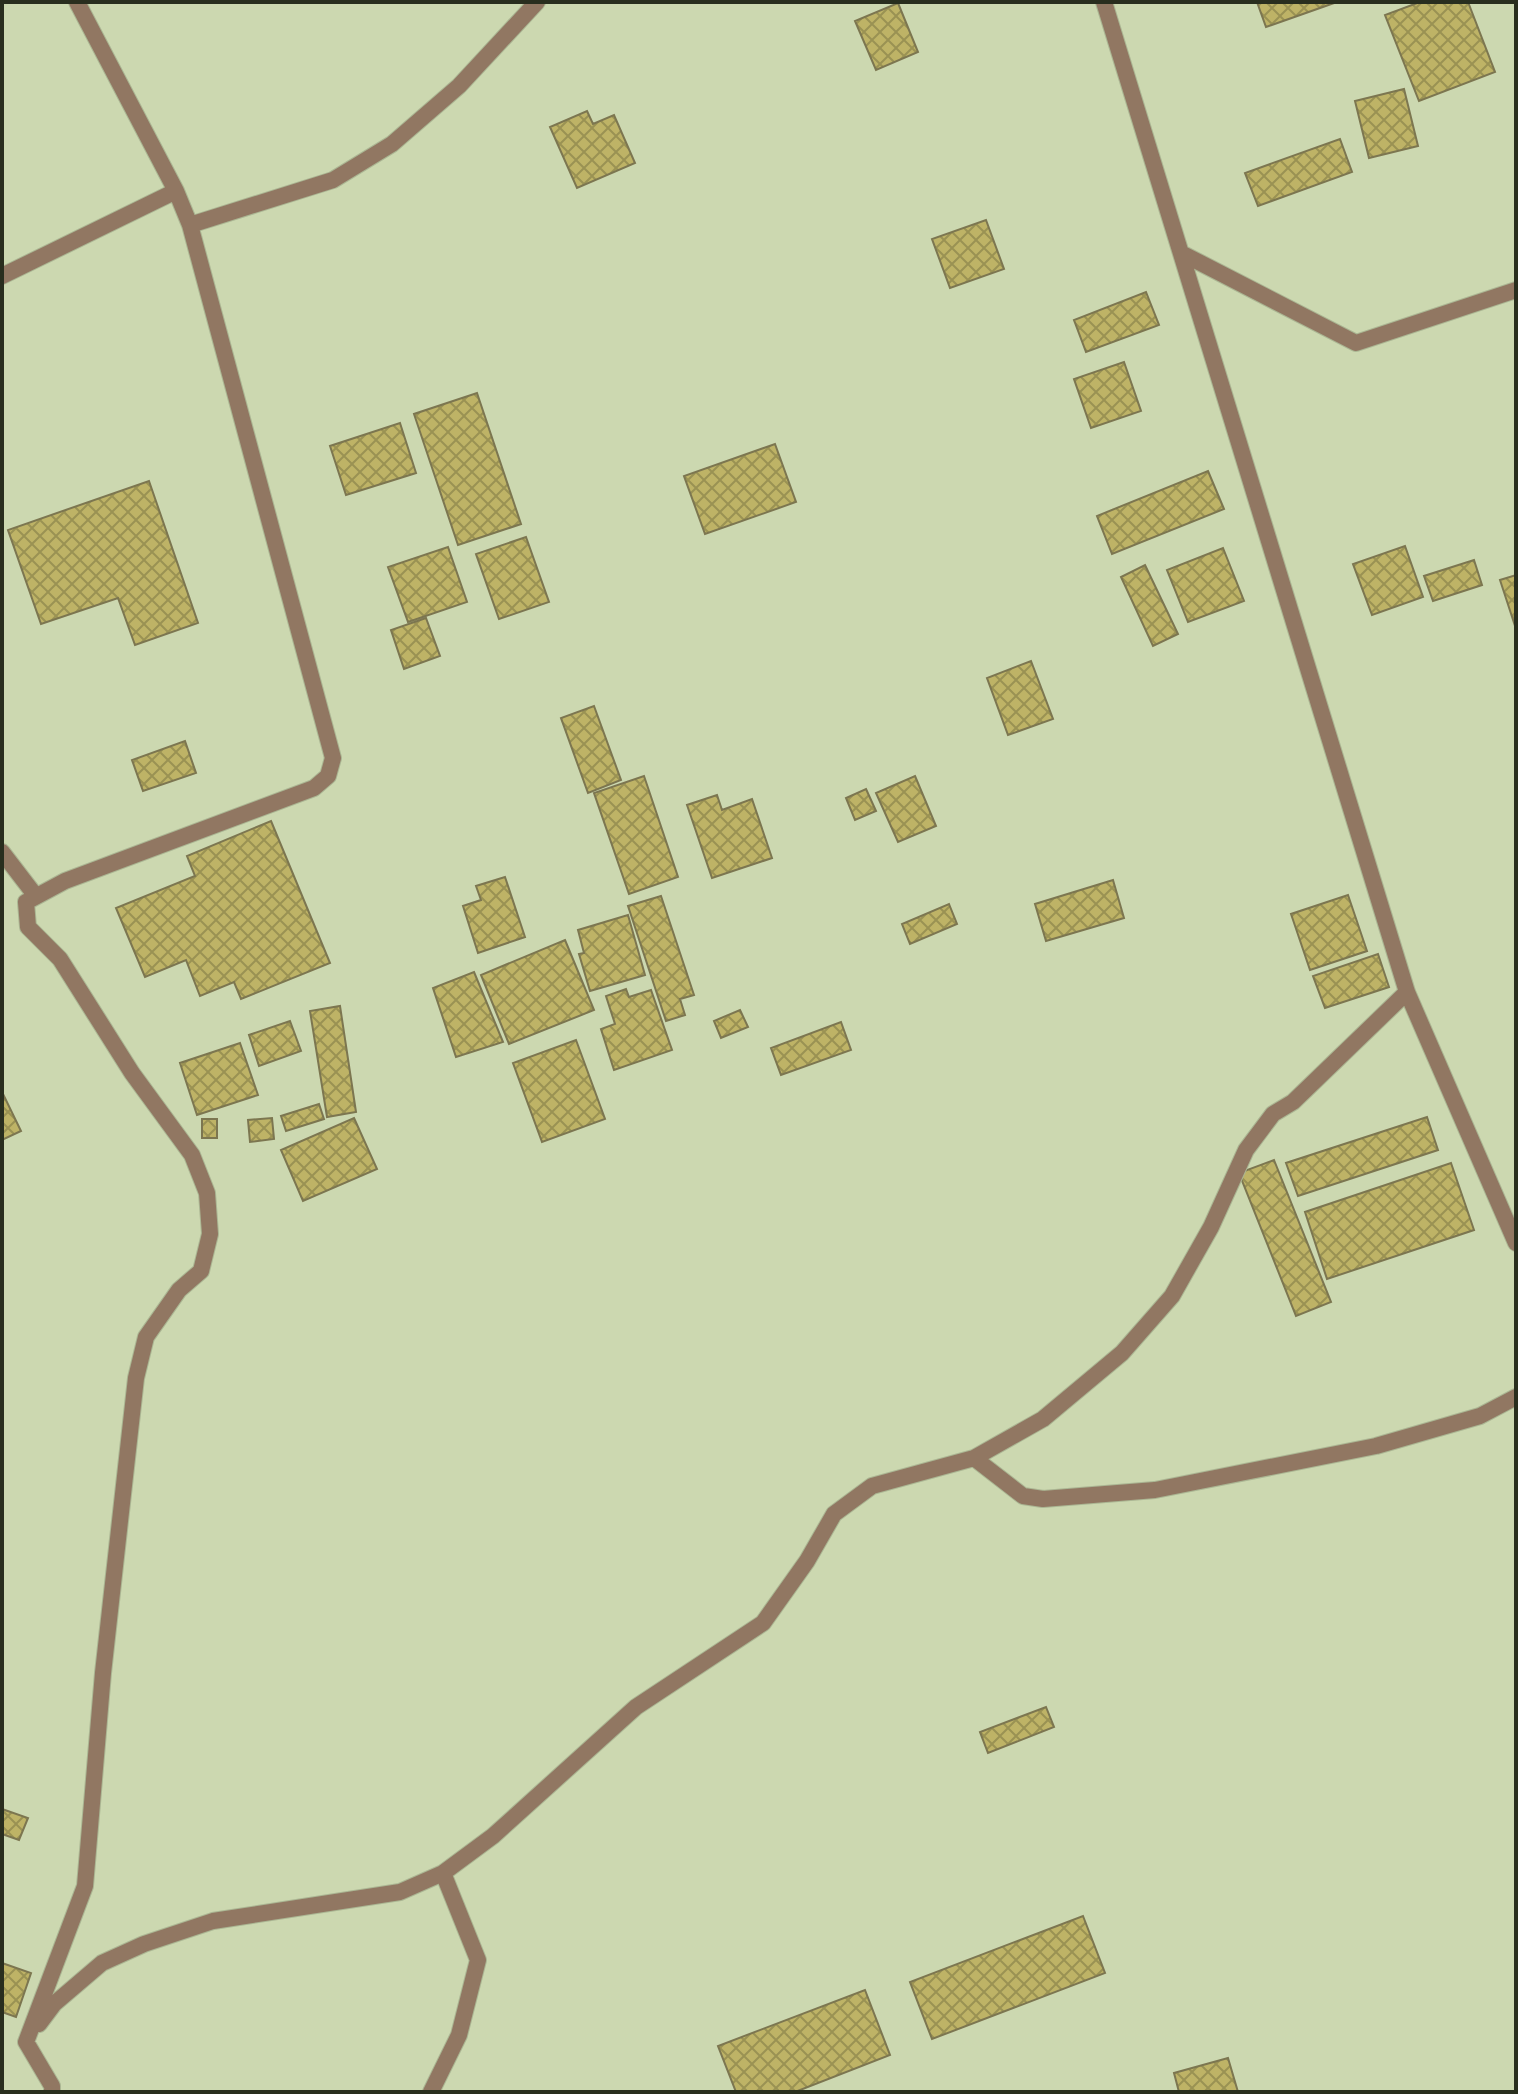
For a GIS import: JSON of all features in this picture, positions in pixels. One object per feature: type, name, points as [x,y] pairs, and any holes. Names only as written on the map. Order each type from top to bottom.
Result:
[{"type":"street","points":[[26,2042],[85,1886],[103,1673],[136,1378],[146,1337],[179,1290],[201,1271],[210,1234],[207,1193],[192,1155],[132,1073],[60,959],[28,927],[26,902],[35,895],[314,788],[328,776],[333,758],[190,225],[176,191],[77,2]]},
{"type":"street","points":[[190,225],[333,180],[392,144],[459,86],[537,2]]},
{"type":"street","points":[[1104,2],[1407,992],[1516,1243]]},
{"type":"street","points":[[2,276],[176,191]]},
{"type":"street","points":[[1183,254],[1356,343],[1516,290]]},
{"type":"street","points":[[2,852],[35,895]]},
{"type":"street","points":[[26,2042],[54,2004],[102,1963],[144,1944],[213,1921],[400,1892],[443,1873],[493,1836],[636,1707],[763,1623],[807,1561],[834,1514],[872,1486],[974,1458],[1043,1419],[1122,1353],[1172,1296],[1211,1227],[1246,1150],[1273,1114],[1293,1102],[1407,992]]},
{"type":"street","points":[[974,1458],[1023,1496],[1043,1499],[1155,1490],[1376,1446],[1480,1416],[1516,1397]]},
{"type":"street","points":[[431,2092],[459,2035],[478,1960],[443,1873]]},
{"type":"street","points":[[26,2042],[52,2086],[52,2092]]},
{"type":"building","points":[[1257,2],[1337,2],[1266,27]]},
{"type":"building","points":[[1420,2],[1468,2],[1495,72],[1419,101],[1385,15]]},
{"type":"building","points":[[898,3],[918,52],[876,70],[855,21]]},
{"type":"building","points":[[1404,89],[1418,146],[1369,158],[1355,101]]},
{"type":"building","points":[[587,111],[593,124],[614,115],[635,163],[577,188],[550,127]]},
{"type":"building","points":[[1340,139],[1352,172],[1258,206],[1245,173]]},
{"type":"building","points":[[986,220],[1004,269],[950,288],[932,239]]},
{"type":"building","points":[[1146,292],[1159,325],[1086,352],[1074,320]]},
{"type":"building","points":[[1124,362],[1141,411],[1091,428],[1074,379]]},
{"type":"building","points":[[477,393],[521,524],[458,545],[414,414]]},
{"type":"building","points":[[400,423],[416,473],[346,495],[330,446]]},
{"type":"building","points":[[775,444],[796,502],[705,534],[684,476]]},
{"type":"building","points":[[1208,471],[1224,509],[1112,554],[1097,516]]},
{"type":"building","points":[[149,481],[198,623],[135,645],[118,598],[41,624],[8,530]]},
{"type":"building","points":[[526,537],[549,602],[499,619],[476,554]]},
{"type":"building","points":[[1405,546],[1423,597],[1372,615],[1353,564]]},
{"type":"building","points":[[448,547],[467,602],[408,622],[388,567]]},
{"type":"building","points":[[1223,548],[1244,601],[1188,622],[1167,570]]},
{"type":"building","points":[[1474,560],[1482,585],[1433,601],[1424,576]]},
{"type":"building","points":[[1145,565],[1178,634],[1153,646],[1121,577]]},
{"type":"building","points":[[1516,575],[1516,629],[1500,580]]},
{"type":"building","points":[[426,618],[440,656],[404,669],[391,630]]},
{"type":"building","points":[[1031,661],[1053,719],[1008,735],[987,678]]},
{"type":"building","points":[[594,706],[621,780],[588,793],[561,718]]},
{"type":"building","points":[[185,741],[196,773],[143,791],[132,760]]},
{"type":"building","points":[[644,776],[678,877],[629,894],[594,793]]},
{"type":"building","points":[[915,776],[936,826],[898,842],[876,793]]},
{"type":"building","points":[[866,789],[876,811],[855,820],[846,798]]},
{"type":"building","points":[[717,795],[722,810],[752,799],[772,858],[712,878],[687,805]]},
{"type":"building","points":[[271,821],[330,963],[241,999],[234,982],[200,996],[186,960],[145,977],[116,908],[195,876],[187,856]]},
{"type":"building","points":[[505,877],[525,937],[478,953],[463,906],[481,900],[476,886]]},
{"type":"building","points":[[1113,880],[1124,918],[1046,941],[1035,904]]},
{"type":"building","points":[[1348,895],[1367,951],[1310,970],[1291,914]]},
{"type":"building","points":[[661,896],[694,995],[680,999],[685,1015],[666,1021],[628,906]]},
{"type":"building","points":[[949,904],[957,924],[910,944],[902,924]]},
{"type":"building","points":[[628,915],[645,975],[590,991],[579,954],[584,953],[578,930]]},
{"type":"building","points":[[565,940],[594,1010],[509,1044],[481,975]]},
{"type":"building","points":[[1378,954],[1389,987],[1325,1008],[1313,976]]},
{"type":"building","points":[[474,972],[503,1042],[456,1057],[433,988]]},
{"type":"building","points":[[626,989],[629,997],[651,990],[672,1050],[614,1070],[601,1029],[615,1024],[606,996]]},
{"type":"building","points":[[340,1006],[356,1112],[327,1117],[310,1011]]},
{"type":"building","points":[[740,1010],[748,1027],[721,1038],[714,1021]]},
{"type":"building","points":[[290,1021],[301,1051],[259,1066],[249,1035]]},
{"type":"building","points":[[841,1022],[851,1050],[781,1075],[771,1048]]},
{"type":"building","points":[[576,1040],[605,1119],[542,1142],[513,1063]]},
{"type":"building","points":[[240,1043],[258,1095],[197,1115],[180,1063]]},
{"type":"building","points":[[2,1095],[21,1131],[2,1140]]},
{"type":"building","points":[[319,1104],[324,1119],[286,1131],[281,1116]]},
{"type":"building","points":[[1427,1117],[1438,1150],[1298,1196],[1286,1163]]},
{"type":"building","points":[[272,1118],[274,1139],[250,1142],[248,1120]]},
{"type":"building","points":[[354,1118],[377,1169],[303,1201],[281,1150]]},
{"type":"building","points":[[202,1119],[217,1119],[217,1138],[202,1138]]},
{"type":"building","points":[[1274,1160],[1331,1302],[1296,1316],[1239,1173]]},
{"type":"building","points":[[1451,1163],[1474,1230],[1327,1279],[1305,1212]]},
{"type":"building","points":[[1046,1707],[1054,1727],[988,1753],[980,1732]]},
{"type":"building","points":[[2,1809],[28,1818],[19,1840],[2,1834]]},
{"type":"building","points":[[1083,1916],[1105,1973],[932,2039],[910,1982]]},
{"type":"building","points":[[2,1963],[31,1973],[16,2017],[2,2012]]},
{"type":"building","points":[[865,1990],[890,2055],[795,2092],[736,2092],[718,2046]]},
{"type":"building","points":[[1228,2058],[1238,2092],[1179,2092],[1174,2073]]}]
